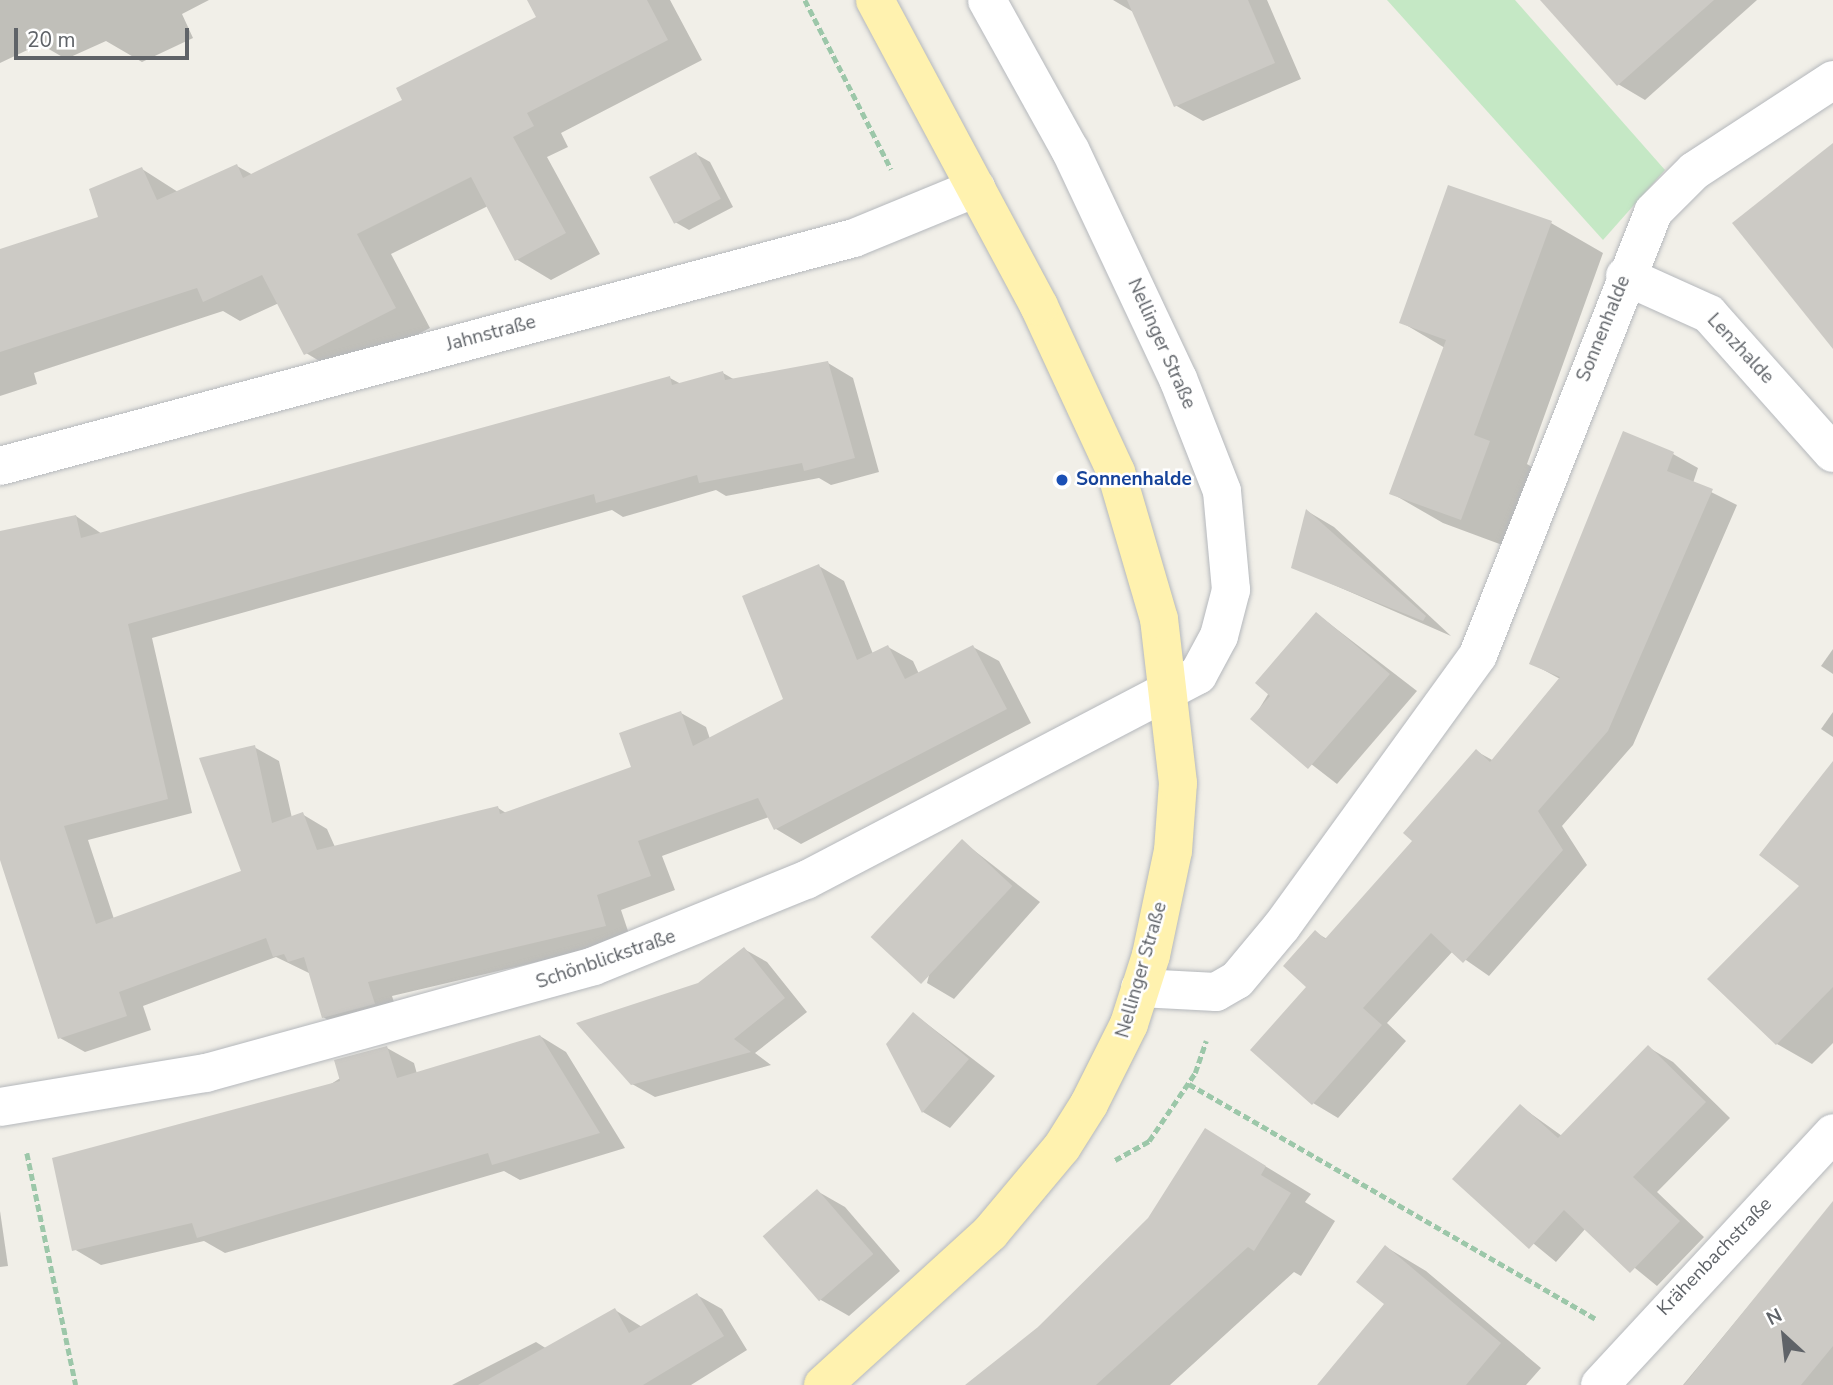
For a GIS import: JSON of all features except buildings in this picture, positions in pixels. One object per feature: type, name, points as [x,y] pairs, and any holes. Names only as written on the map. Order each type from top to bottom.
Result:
[{"type":"main road","name":"Nellinger Straße","points":[[823,1385],[961,1262],[1062,1147],[1112,1063],[1140,988],[1175,831],[1177,761],[1152,586],[1116,472],[976,188],[875,0]]},
{"type":"street","name":"Nellinger Straße","points":[[987,0],[1070,150],[1178,379],[1222,491],[1232,574],[1225,620],[1204,667],[1169,692]]},
{"type":"street","name":"Sonnenhalde","points":[[1140,988],[1208,995],[1237,980],[1457,690],[1492,623],[1625,276],[1654,212],[1677,184],[1833,80]]},
{"type":"street","name":"Jahnstraße","points":[[0,466],[913,218],[976,188]]},
{"type":"street","name":"Lenzhalde","points":[[1625,276],[1709,314],[1833,453]]},
{"type":"street","name":"Schönblickstraße","points":[[0,1107],[256,1061],[594,967],[806,880],[1169,692]]},
{"type":"street","name":"Krähenbachstraße","points":[[1600,1385],[1833,1133]]},
{"type":"path","points":[[805,0],[913,218]]},
{"type":"path","points":[[1062,1147],[1105,1161],[1133,1154],[1189,1084],[1578,1308]]},
{"type":"path","points":[[26,1146],[76,1385]]},
{"type":"green space","points":[[1387,0],[1515,0],[1665,170],[1603,240]]},
{"type":"place","name":"Sonnenhalde","points":[[1062,480]]}]
